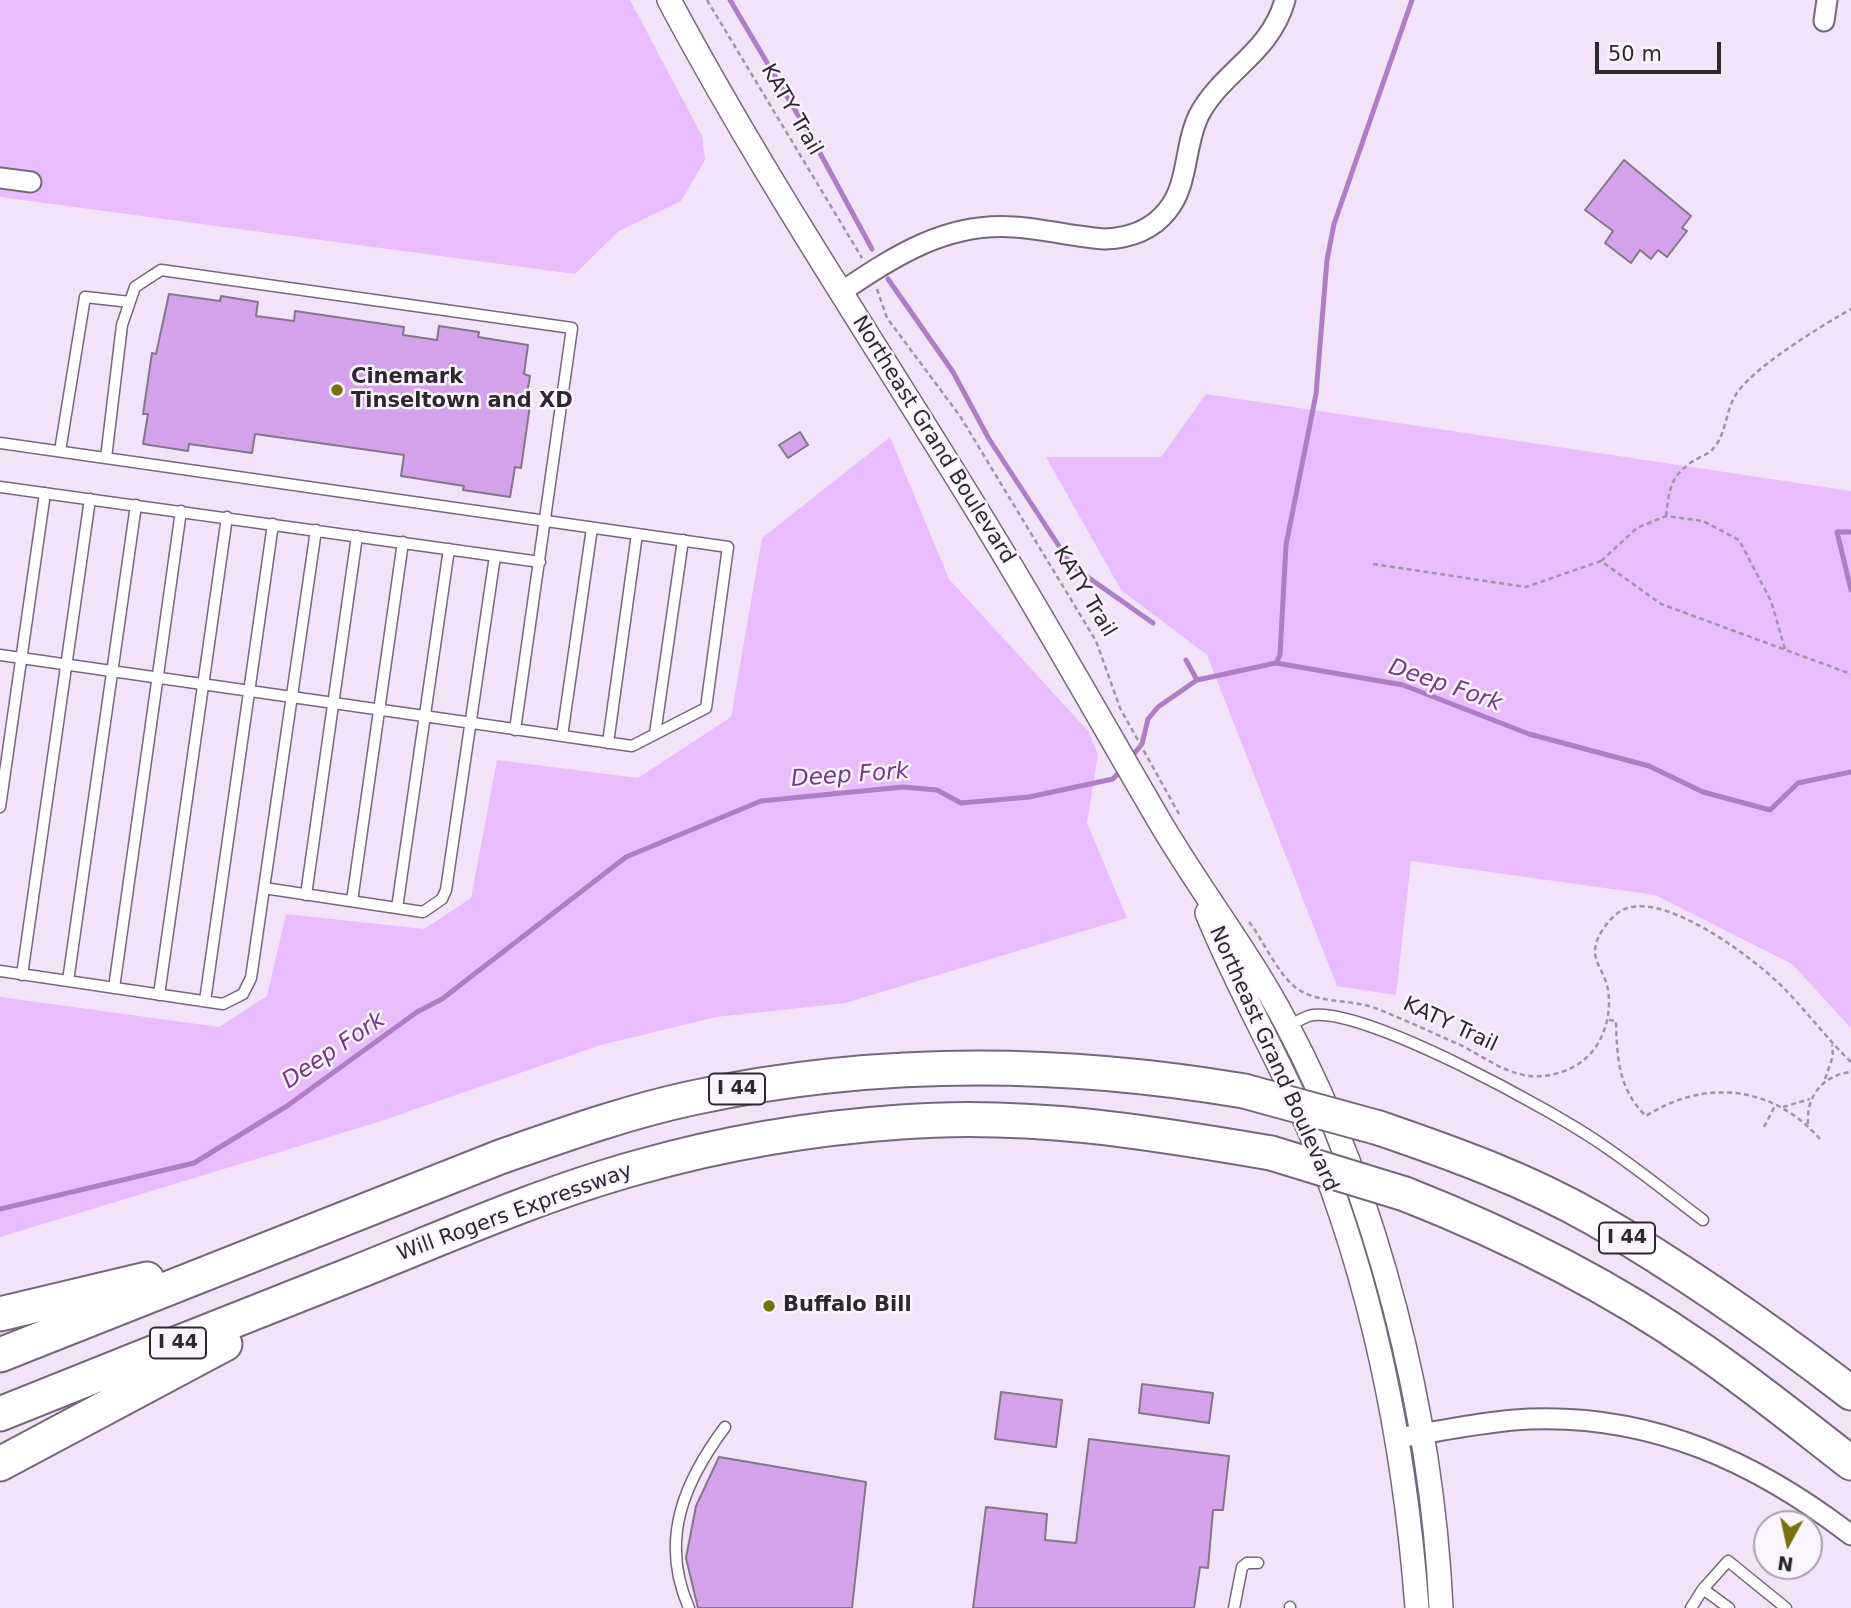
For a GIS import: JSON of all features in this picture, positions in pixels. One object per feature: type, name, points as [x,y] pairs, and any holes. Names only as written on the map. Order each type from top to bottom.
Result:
[{"type":"highway","name":"I 44","points":[[0,1355],[477,1166],[580,1129],[693,1097],[765,1084],[904,1068],[979,1066],[1121,1073],[1244,1091],[1379,1128],[1511,1177],[1593,1218],[1735,1308],[1851,1392]]},
{"type":"highway","name":"Will Rogers Expressway","points":[[0,1414],[504,1213],[638,1167],[708,1149],[839,1128],[928,1121],[1056,1121],[1145,1131],[1271,1153],[1405,1194],[1472,1220],[1552,1259],[1702,1350],[1851,1463]]},
{"type":"highway","points":[[0,1314],[255,1254]]},
{"type":"highway","points":[[0,1464],[356,1272]]},
{"type":"street","name":"Northeast Grand Boulevard","points":[[669,0],[749,141],[987,527],[1195,882],[1244,950],[1288,1026],[1341,1146],[1373,1240],[1404,1351],[1411,1532],[1417,1608]]},
{"type":"street","points":[[841,292],[910,248],[962,229],[1014,227],[1105,239],[1120,239],[1145,230],[1168,211],[1174,200],[1191,132],[1204,107],[1213,93],[1259,50],[1278,21],[1284,0]]},
{"type":"street","points":[[1824,21],[1827,0]]},
{"type":"street","points":[[0,178],[31,182]]},
{"type":"street","name":"Northeast Grand Boulevard","points":[[1195,882],[1226,961],[1266,1037],[1313,1138],[1344,1224],[1409,1436],[1436,1541],[1441,1608]]},
{"type":"street","points":[[1409,1436],[1527,1419],[1603,1422],[1642,1429],[1702,1447],[1751,1468],[1787,1489],[1851,1535]]},
{"type":"lane","points":[[106,458],[122,325],[135,287],[161,270],[572,328],[515,730]]},
{"type":"lane","points":[[60,451],[85,297],[130,302]]},
{"type":"lane","points":[[0,443],[728,547],[706,708],[632,746],[0,655]]},
{"type":"lane","points":[[0,487],[540,562]]},
{"type":"lane","points":[[0,807],[45,493]]},
{"type":"lane","points":[[22,975],[90,499]]},
{"type":"lane","points":[[68,981],[136,505]]},
{"type":"lane","points":[[114,988],[181,511]]},
{"type":"lane","points":[[159,995],[228,517]]},
{"type":"lane","points":[[205,1001],[274,524]]},
{"type":"lane","points":[[562,736],[592,527]]},
{"type":"lane","points":[[0,971],[223,1004],[243,995],[248,986],[264,888],[316,530]]},
{"type":"lane","points":[[608,743],[637,534]]},
{"type":"lane","points":[[306,895],[357,536]]},
{"type":"lane","points":[[655,734],[683,540]]},
{"type":"lane","points":[[352,901],[403,542]]},
{"type":"lane","points":[[397,908],[449,549]]},
{"type":"lane","points":[[264,888],[423,912],[434,907],[446,890],[495,556]]},
{"type":"lane","points":[[1266,1037],[1312,1015],[1348,1019],[1410,1041],[1520,1096],[1602,1144],[1703,1220]]},
{"type":"lane","points":[[689,1608],[682,1593],[677,1544],[683,1498],[699,1461],[724,1427]]},
{"type":"lane","points":[[1691,1608],[1703,1589],[1728,1561],[1786,1608]]},
{"type":"lane","points":[[1234,1608],[1242,1567],[1247,1563],[1258,1563]]},
{"type":"lane","points":[[1703,1589],[1730,1608]]},
{"type":"path","name":"KATY Trail","points":[[707,0],[871,272],[887,318],[960,416],[1096,641],[1120,708],[1177,808],[1182,823]]},
{"type":"path","points":[[1666,516],[1670,482],[1688,465],[1712,450],[1721,435],[1735,395],[1746,383],[1814,330],[1851,309]]},
{"type":"path","points":[[1373,564],[1526,587],[1601,561],[1637,528],[1666,516],[1703,521],[1740,540],[1770,601],[1786,650]]},
{"type":"path","points":[[1601,561],[1661,604],[1851,674]]},
{"type":"path","points":[[1820,1139],[1808,1125],[1783,1107],[1742,1092],[1711,1092],[1677,1099],[1646,1116],[1632,1102],[1626,1090],[1617,1054],[1616,1021],[1608,1020],[1609,997],[1595,951],[1605,927],[1613,916],[1625,908],[1640,904],[1656,906],[1695,924],[1736,949],[1772,976],[1851,1062]]},
{"type":"path","name":"KATY Trail","points":[[1246,917],[1288,980],[1311,996],[1376,1008],[1511,1071],[1531,1076],[1550,1075],[1570,1068],[1586,1058],[1599,1041],[1608,1020]]},
{"type":"path","points":[[1824,1082],[1830,1070],[1832,1044]]},
{"type":"path","points":[[1783,1107],[1810,1099],[1833,1075],[1851,1072]]},
{"type":"path","points":[[1808,1125],[1810,1099]]},
{"type":"path","points":[[1764,1127],[1776,1104]]},
{"type":"shaded area","points":[[0,0],[630,0],[702,136],[705,160],[681,201],[619,231],[575,274],[0,197]]},
{"type":"shaded area","points":[[1206,394],[1851,491],[1851,1028],[1792,964],[1655,895],[1411,861],[1396,995],[1337,986],[1207,655],[1121,590],[1046,457],[1161,457]]},
{"type":"shaded area","points":[[890,437],[949,579],[1088,731],[1098,754],[1087,823],[1127,918],[845,1003],[716,1017],[601,1045],[375,1123],[0,1237],[0,997],[219,1027],[267,996],[286,914],[424,929],[471,898],[497,760],[638,778],[731,717],[762,538]]},
{"type":"building","points":[[1624,160],[1691,216],[1682,228],[1687,231],[1667,257],[1658,250],[1651,259],[1640,250],[1631,263],[1605,243],[1613,231],[1585,210]]},
{"type":"building","name":"Cinemark Tinseltown and XD","points":[[169,294],[220,301],[221,296],[258,302],[256,316],[294,321],[295,311],[404,327],[403,335],[437,340],[439,326],[479,332],[478,337],[528,345],[524,374],[530,376],[525,405],[530,405],[521,468],[515,467],[510,497],[401,476],[404,455],[255,434],[252,453],[189,444],[188,451],[143,444],[148,414],[143,414],[152,353],[156,354]]},
{"type":"building","points":[[800,432],[808,445],[788,458],[779,445]]},
{"type":"building","points":[[1142,1384],[1213,1393],[1209,1423],[1139,1413]]},
{"type":"building","points":[[1001,1392],[1062,1400],[1056,1447],[995,1439]]},
{"type":"building","points":[[1089,1439],[1229,1456],[1223,1510],[1213,1510],[1208,1568],[1200,1567],[1194,1608],[973,1608],[986,1507],[1047,1514],[1045,1540],[1076,1543]]},
{"type":"building","points":[[719,1457],[866,1482],[852,1608],[698,1608],[686,1558],[696,1506]]},
{"type":"waterway","points":[[730,0],[814,142],[872,249]]},
{"type":"waterway","points":[[1276,663],[1280,655],[1286,545],[1316,394],[1327,260],[1334,224],[1412,0]]},
{"type":"waterway","points":[[888,279],[953,372],[989,439],[1072,566],[1153,623]]},
{"type":"waterway","points":[[1851,532],[1837,532],[1851,590]]},
{"type":"waterway","points":[[1186,660],[1197,680]]},
{"type":"waterway","name":"Deep Fork","points":[[1129,760],[1142,744],[1148,719],[1158,707],[1197,680],[1276,663],[1403,685],[1529,734],[1649,766],[1703,792],[1770,810],[1798,783],[1851,772]]},
{"type":"waterway","name":"Deep Fork","points":[[0,1209],[194,1163],[287,1106],[417,1012],[442,999],[626,857],[761,801],[903,787],[937,790],[961,803],[1029,797],[1113,779],[1121,770]]},
{"type":"place","name":"Cinemark Tinseltown and XD","points":[[337,390]]},
{"type":"place","name":"Buffalo Bill","points":[[769,1306]]}]
